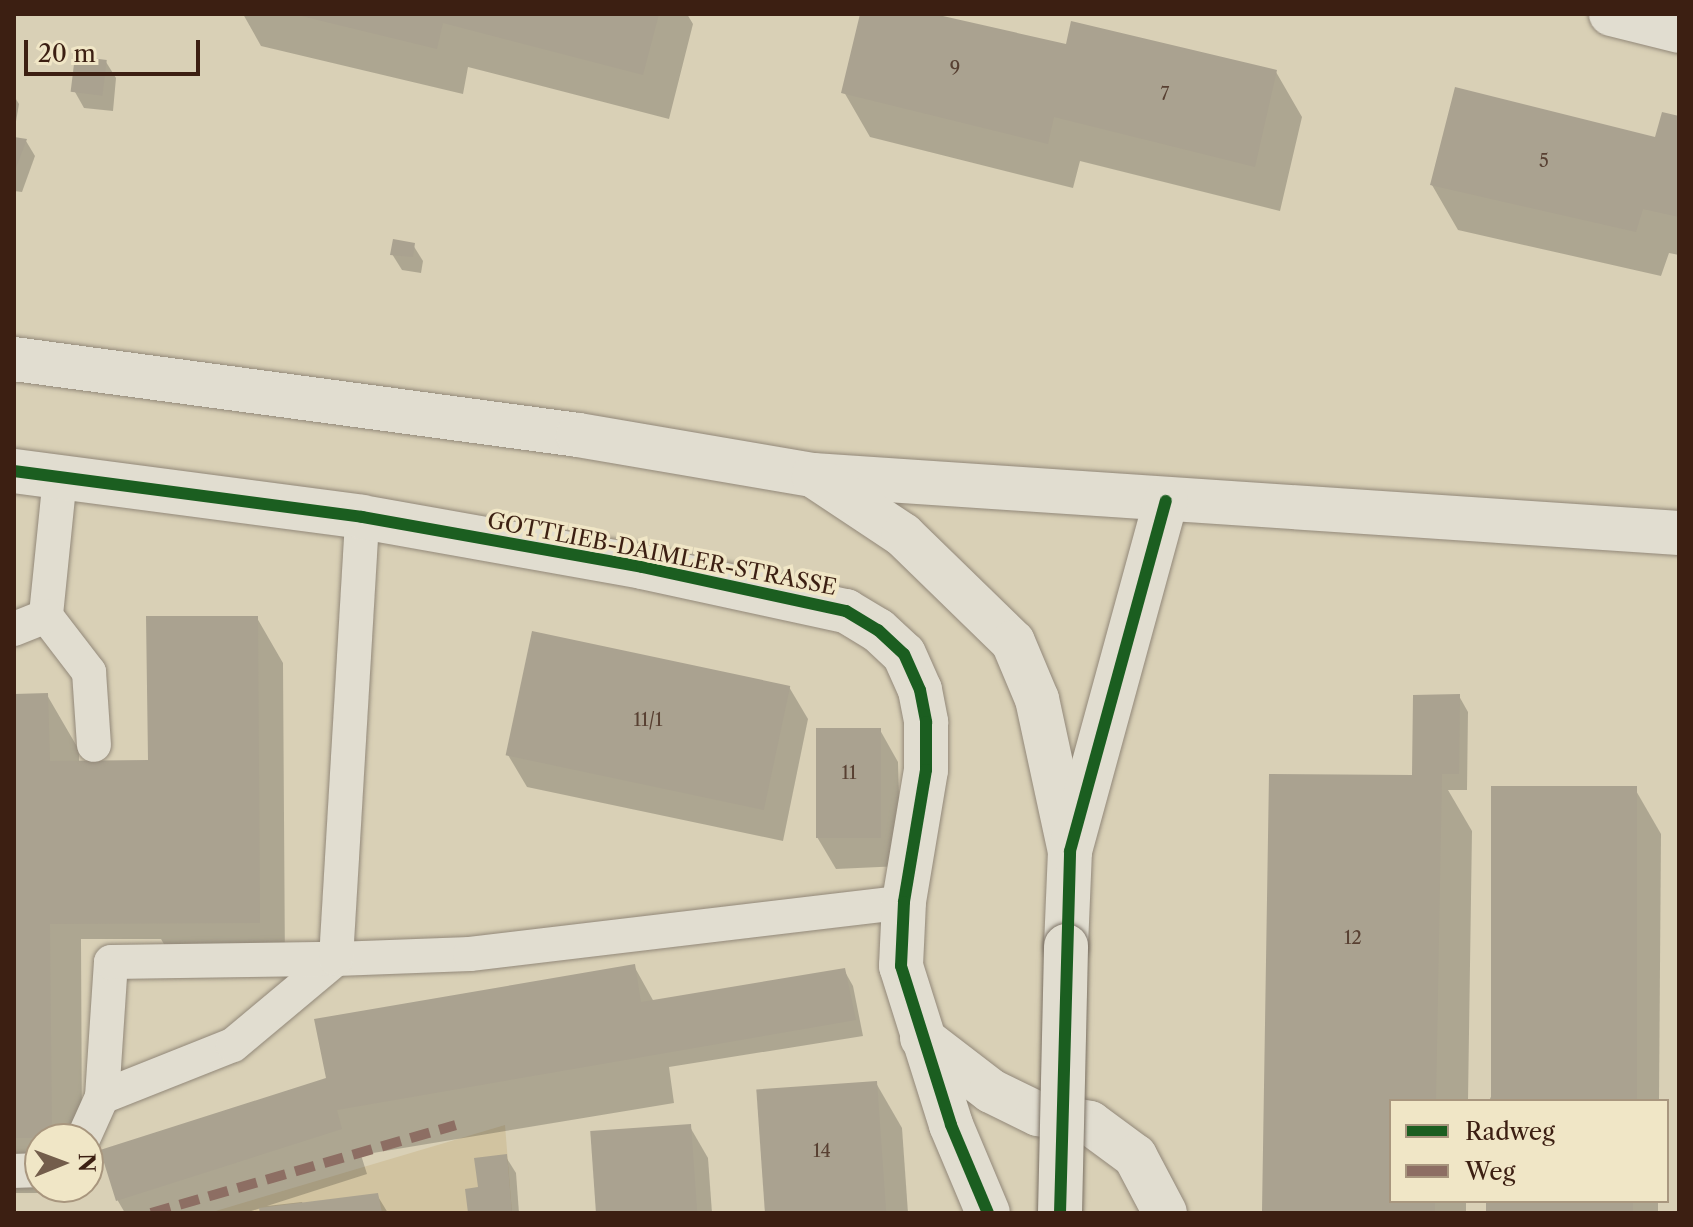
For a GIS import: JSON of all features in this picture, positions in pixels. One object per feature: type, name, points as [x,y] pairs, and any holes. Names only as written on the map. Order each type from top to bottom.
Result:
[{"type":"street","points":[[1611,14],[1679,31]]},
{"type":"street","points":[[14,359],[546,430],[813,475],[1679,533]]},
{"type":"street","name":"GOTTLIEB-DAIMLER-STRASSE","points":[[14,471],[362,517],[642,567],[846,611],[878,630],[904,654],[920,690],[926,722],[926,770],[904,902],[901,966],[922,1038],[988,1213]]},
{"type":"street","points":[[813,475],[903,535],[1013,642],[1037,699],[1070,851]]},
{"type":"street","points":[[1060,1213],[1070,851],[1166,501]]},
{"type":"street","points":[[922,1038],[991,1091],[1038,1114],[1090,1123],[1135,1156],[1165,1213]]},
{"type":"lane","points":[[60,477],[46,616],[89,672],[94,745]]},
{"type":"lane","points":[[102,1097],[233,1045],[336,959],[362,517]]},
{"type":"lane","points":[[14,629],[46,616]]},
{"type":"lane","points":[[90,1123],[102,1097],[111,962],[470,954],[904,902]]},
{"type":"shaded area","points":[[505,1125],[512,1213],[209,1213]]},
{"type":"building","points":[[293,14],[659,14],[643,75],[443,23],[437,49]]},
{"type":"building","points":[[860,14],[934,14],[1066,44],[1071,21],[1277,70],[1255,167],[1054,117],[1048,144],[841,93]]},
{"type":"building","points":[[75,56],[107,60],[102,96],[71,92]]},
{"type":"building","points":[[1455,87],[1655,137],[1662,112],[1679,116],[1679,217],[1643,209],[1636,232],[1430,185]]},
{"type":"building","points":[[14,137],[27,139],[14,173]]},
{"type":"building","points":[[393,239],[415,243],[413,257],[390,255]]},
{"type":"building","points":[[146,616],[258,616],[260,923],[50,924],[52,1123],[24,1123],[24,1138],[14,1138],[14,694],[48,693],[50,761],[148,760]]},
{"type":"building","points":[[532,631],[790,686],[764,810],[506,755]]},
{"type":"building","points":[[1460,694],[1459,774],[1442,774],[1436,1099],[1389,1099],[1389,1203],[1435,1203],[1435,1213],[1262,1211],[1269,774],[1412,775],[1413,695]]},
{"type":"building","points":[[816,728],[881,728],[881,838],[816,838]]},
{"type":"building","points":[[1491,786],[1637,786],[1637,1099],[1491,1099]]},
{"type":"building","points":[[635,964],[641,1002],[845,968],[856,1020],[337,1110],[342,1129],[116,1201],[104,1163],[104,1149],[326,1078],[314,1019]]},
{"type":"building","points":[[877,1081],[886,1213],[765,1213],[756,1089]]},
{"type":"building","points":[[691,1124],[697,1213],[596,1213],[590,1131]]},
{"type":"building","points":[[507,1154],[512,1213],[468,1213],[465,1189],[478,1187],[474,1158]]},
{"type":"building","points":[[378,1193],[382,1213],[260,1213],[259,1208]]},
{"type":"building","points":[[1486,1203],[1633,1203],[1633,1213],[1486,1213]]},
{"type":"marked path","points":[[151,1213],[456,1125]]},
{"type":"cycle path","points":[[14,471],[362,517],[642,567],[846,611],[878,630],[904,654],[920,690],[926,722],[926,770],[904,902],[901,966],[951,1125],[988,1213]]},
{"type":"cycle path","points":[[1060,1213],[1070,851],[1166,501]]}]
